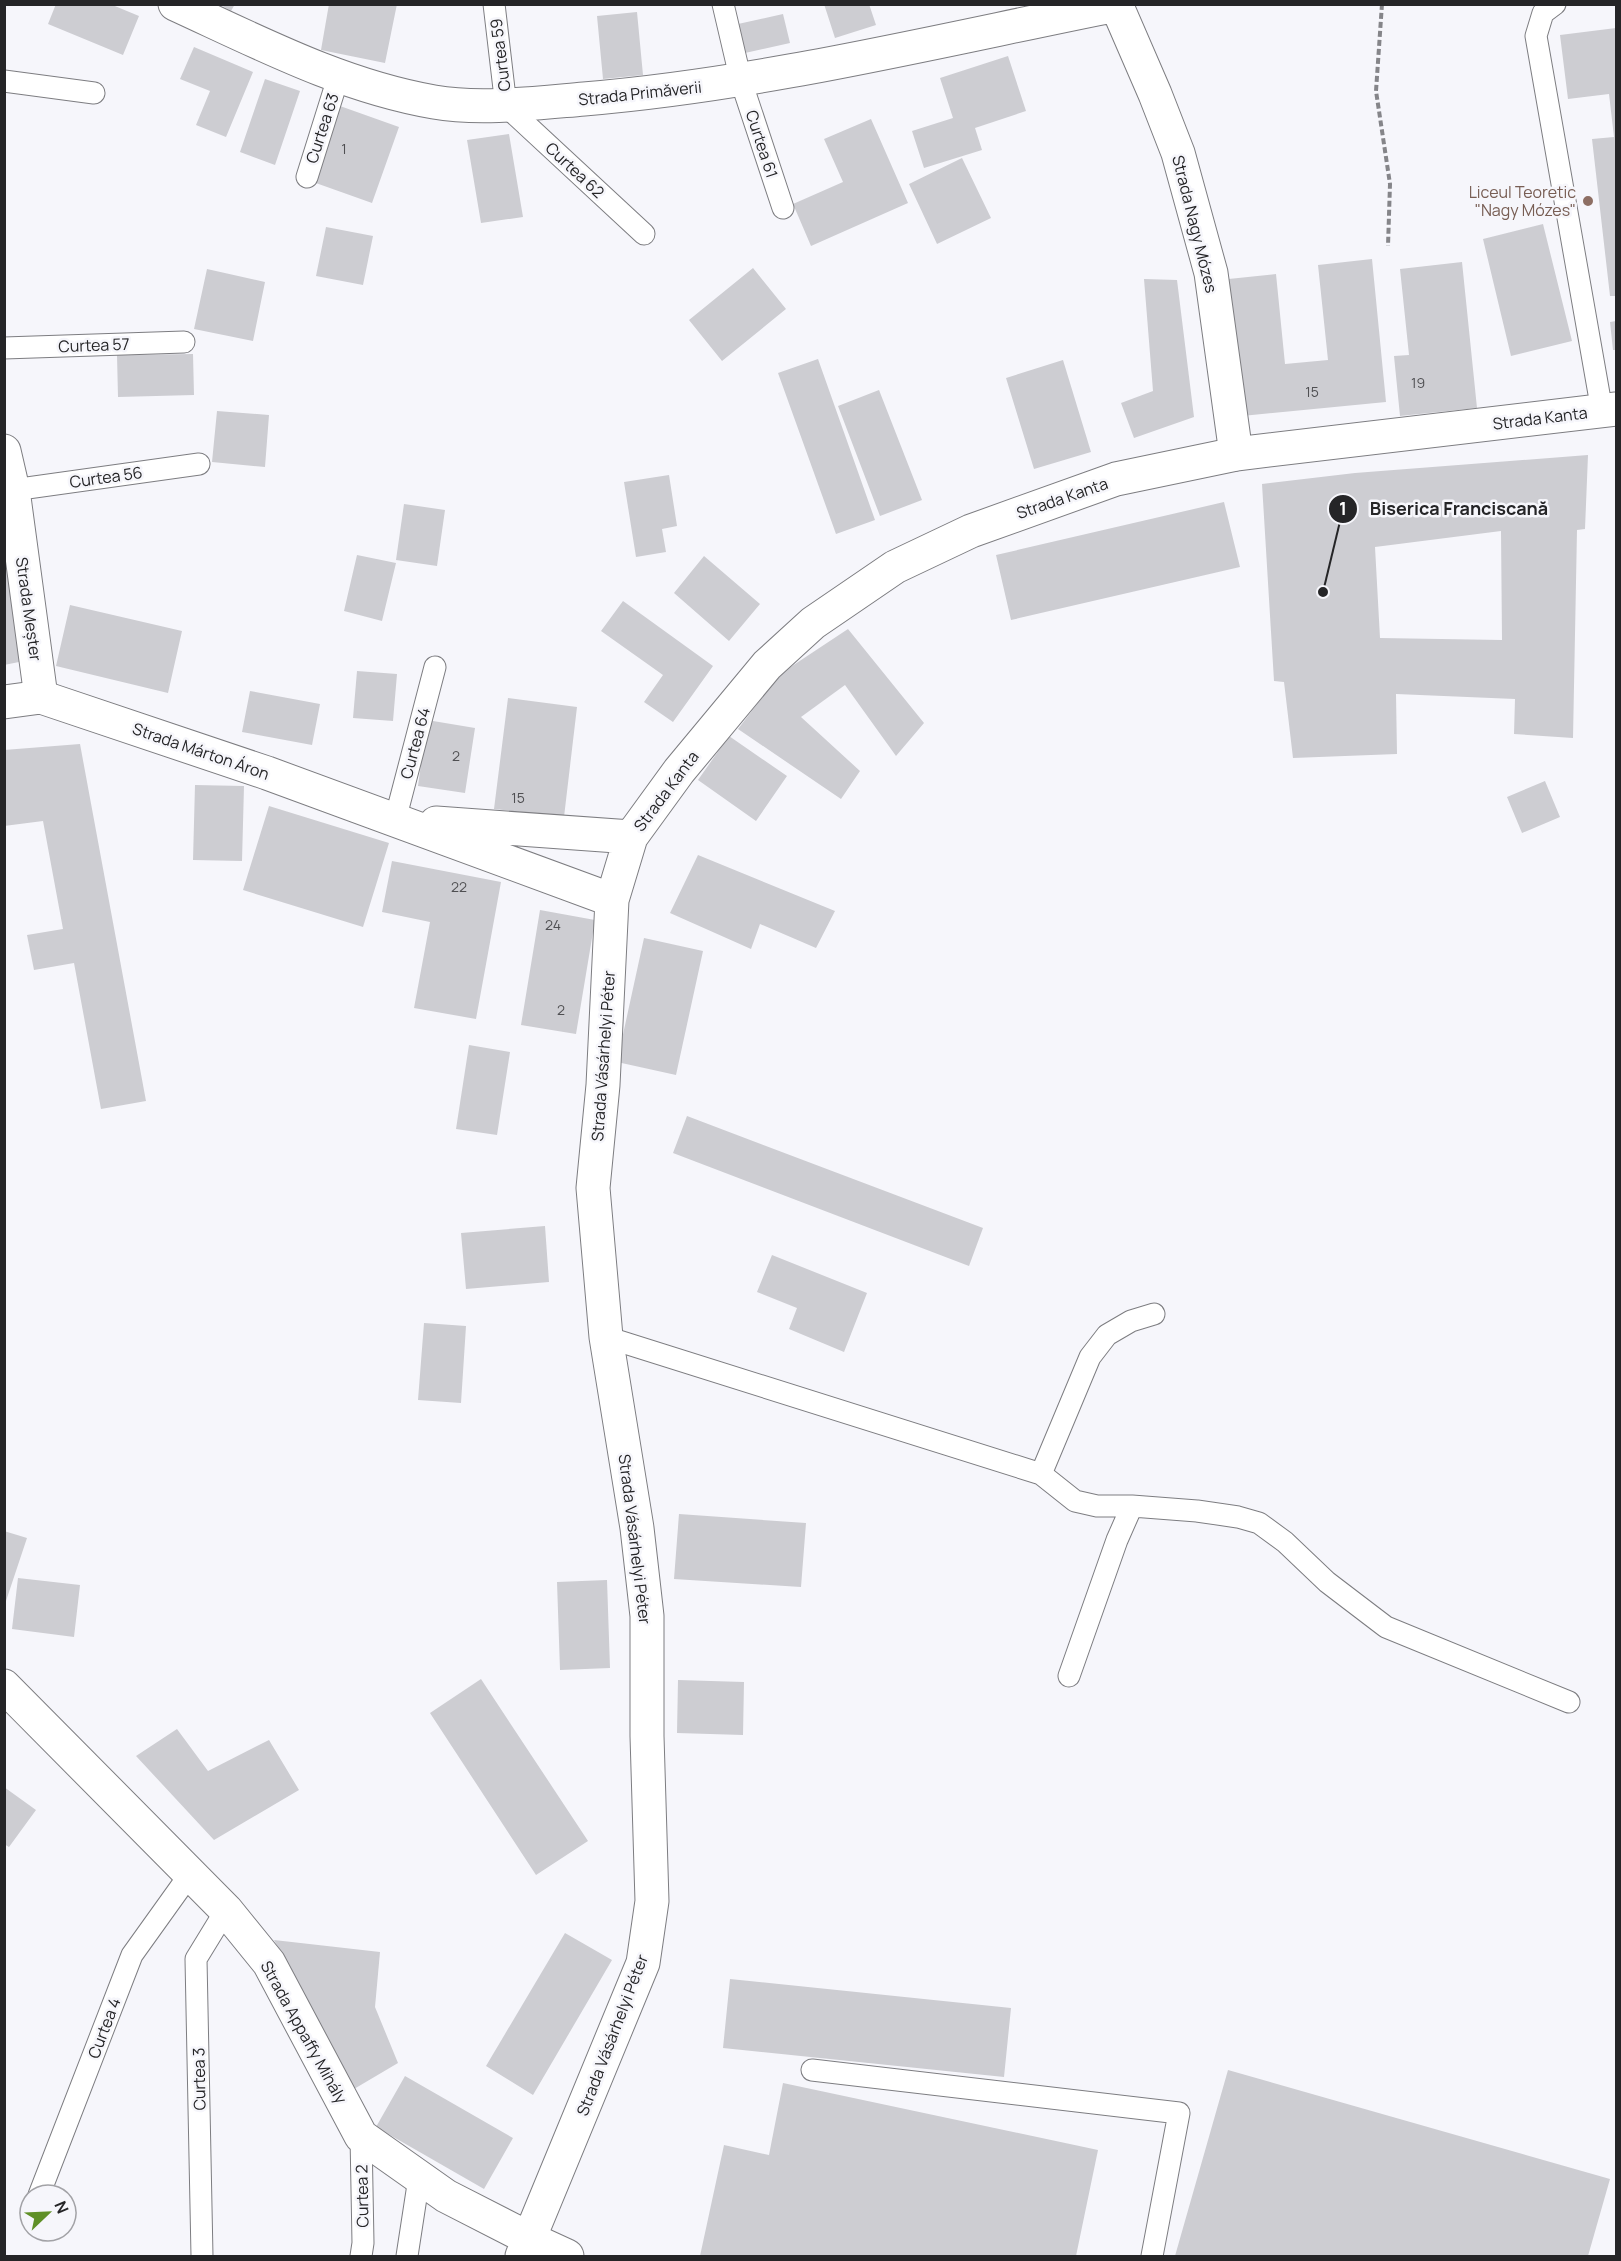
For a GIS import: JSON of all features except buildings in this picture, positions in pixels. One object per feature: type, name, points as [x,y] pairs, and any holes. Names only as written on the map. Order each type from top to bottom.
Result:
[{"type":"street","name":"Strada Primăverii","points":[[175,4],[338,78],[386,92],[437,103],[506,106],[630,95],[741,81],[1116,5]]},
{"type":"street","name":"Strada Nagy Mózes","points":[[1116,5],[1178,153],[1206,253],[1211,273],[1236,454]]},
{"type":"street","name":"Strada Kanta","points":[[631,837],[679,771],[767,665],[813,623],[895,567],[970,531],[1116,479],[1236,454],[1609,410]]},
{"type":"street","name":"Strada Meșter","points":[[4,450],[13,490],[41,697]]},
{"type":"street","name":"Strada Márton Áron","points":[[4,702],[41,697],[267,773],[612,900]]},
{"type":"street","name":"Strada Márton Áron","points":[[395,820],[631,837]]},
{"type":"street","name":"Strada Vásárhelyi Péter","points":[[526,2248],[643,1963],[652,1901],[646,1616],[637,1528],[606,1337],[593,1188],[603,1085],[612,900],[631,837]]},
{"type":"street","name":"Strada Appaffy Mihály","points":[[4,1686],[226,1910],[269,1963],[360,2136],[419,2178],[526,2248],[567,2256]]},
{"type":"lane","name":"Curtea 59","points":[[494,4],[506,106]]},
{"type":"lane","name":"Curtea 61","points":[[723,4],[741,81],[783,207]]},
{"type":"lane","points":[[1555,4],[1543,13],[1536,36],[1609,410]]},
{"type":"lane","name":"Curtea 63","points":[[306,177],[338,78]]},
{"type":"lane","points":[[4,81],[94,93]]},
{"type":"lane","name":"Curtea 62","points":[[506,106],[644,234]]},
{"type":"lane","name":"Curtea 57","points":[[4,348],[184,342]]},
{"type":"lane","name":"Curtea 56","points":[[13,490],[199,464]]},
{"type":"lane","name":"Curtea 64","points":[[395,820],[435,667]]},
{"type":"lane","points":[[1041,1474],[1090,1357],[1107,1335],[1131,1321],[1154,1314]]},
{"type":"lane","points":[[606,1337],[1041,1474],[1075,1501],[1097,1506],[1197,1511],[1259,1522],[1286,1542],[1327,1582],[1386,1627],[1569,1702]]},
{"type":"lane","points":[[1069,1676],[1117,1540],[1132,1506]]},
{"type":"lane","name":"Curtea 4","points":[[44,2183],[132,1955],[190,1874]]},
{"type":"lane","name":"Curtea 3","points":[[202,2256],[196,1959],[226,1910]]},
{"type":"lane","points":[[812,2070],[1179,2113],[1152,2256]]},
{"type":"lane","name":"Curtea 2","points":[[360,2136],[363,2243],[360,2256]]},
{"type":"lane","points":[[407,2256],[419,2178]]},
{"type":"path","points":[[1382,4],[1376,91],[1390,184],[1389,246]]},
{"type":"place","name":"Liceul Teoretic \"Nagy Mózes\"","points":[[1588,201]]},
{"type":"place","name":"Biserica Franciscană","points":[[1323,592]]}]
